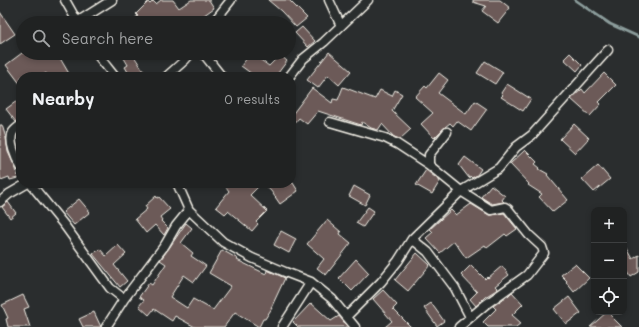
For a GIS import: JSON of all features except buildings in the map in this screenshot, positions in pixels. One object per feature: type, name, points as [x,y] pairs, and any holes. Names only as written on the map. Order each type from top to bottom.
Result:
[{"type":"street","points":[[64,0],[73,16]]},
{"type":"street","points":[[88,16],[112,0]]},
{"type":"street","points":[[218,16],[231,0]]},
{"type":"street","points":[[328,0],[341,26]]},
{"type":"street","points":[[293,72],[303,59],[324,42],[368,0]]},
{"type":"street","points":[[347,316],[382,282],[412,239],[461,191],[500,168],[516,147],[532,135],[608,50]]},
{"type":"street","points":[[102,60],[111,72]]},
{"type":"street","points":[[172,72],[185,60]]},
{"type":"street","points":[[209,60],[218,72]]},
{"type":"street","points":[[330,122],[385,138],[429,165],[461,191],[491,210],[505,207],[528,235],[542,247],[544,253],[527,275],[485,305],[459,327]]},
{"type":"street","points":[[16,129],[12,136],[12,146],[16,157]]},
{"type":"street","points":[[429,165],[429,154],[447,132]]},
{"type":"street","points":[[0,202],[9,194],[20,188]]},
{"type":"street","points":[[33,188],[65,226],[110,288],[124,300]]},
{"type":"street","points":[[179,188],[189,210],[223,242],[259,261],[312,282],[332,299],[355,327]]},
{"type":"street","points":[[109,326],[124,300],[189,210]]},
{"type":"street","points":[[412,239],[428,252],[454,288],[470,317]]},
{"type":"street","points":[[282,327],[312,282]]},
{"type":"waterway","points":[[575,0],[610,24],[639,37]]}]
